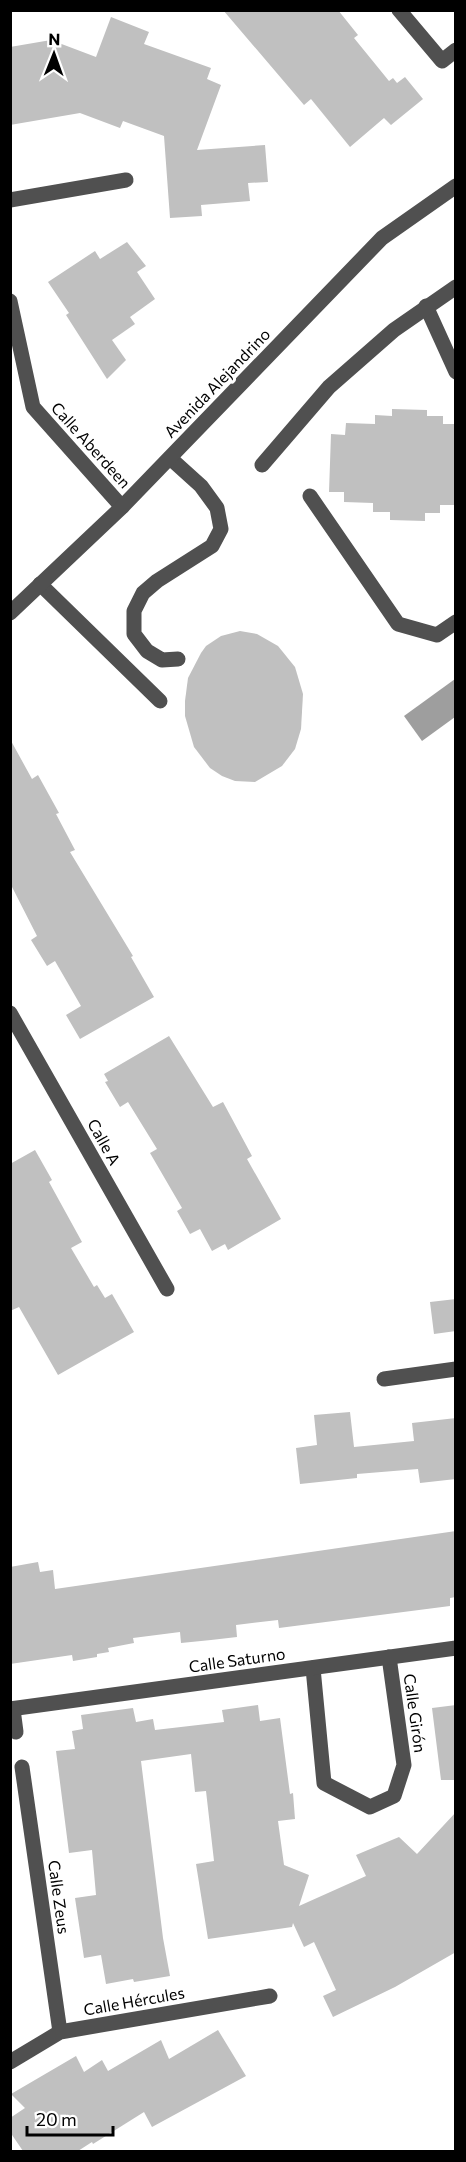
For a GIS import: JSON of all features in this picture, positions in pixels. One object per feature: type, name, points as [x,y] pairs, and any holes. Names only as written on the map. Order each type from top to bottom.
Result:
[{"type":"street","points":[[399,10],[442,62],[456,50]]},
{"type":"street","points":[[10,200],[126,180]]},
{"type":"street","name":"Avenida Alejandrino","points":[[10,613],[122,507],[382,238],[456,186]]},
{"type":"street","points":[[262,465],[329,387],[394,330],[456,287]]},
{"type":"street","name":"Calle Aberdeen","points":[[10,301],[33,407],[122,507]]},
{"type":"street","points":[[426,306],[456,372]]},
{"type":"street","points":[[170,458],[201,486],[217,507],[221,529],[212,546],[157,581],[143,593],[134,611],[134,634],[147,651],[162,660],[178,659]]},
{"type":"street","points":[[310,496],[398,624],[437,635],[456,622]]},
{"type":"street","points":[[40,584],[160,700]]},
{"type":"street","name":"Calle A","points":[[10,1013],[167,1289]]},
{"type":"street","points":[[384,1379],[456,1369]]},
{"type":"street","name":"Calle Saturno","points":[[16,1708],[456,1648]]},
{"type":"street","name":"Calle Girón","points":[[313,1668],[324,1783],[370,1807],[394,1796],[404,1765],[389,1657]]},
{"type":"street","points":[[16,1708],[16,1732]]},
{"type":"street","name":"Calle Zeus","points":[[22,1767],[60,2032]]},
{"type":"street","name":"Calle Hércules","points":[[10,2062],[60,2032],[270,1996]]},
{"type":"shaded area","points":[[455,679],[455,717],[422,741],[404,716]]},
{"type":"building","points":[[223,10],[338,10],[358,35],[354,38],[389,81],[393,78],[397,83],[405,77],[423,99],[391,125],[384,118],[350,147],[311,99],[304,105]]},
{"type":"building","points":[[111,17],[149,32],[144,44],[211,68],[207,79],[221,85],[197,150],[265,145],[268,182],[248,183],[250,201],[201,205],[202,216],[170,218],[164,136],[123,121],[120,128],[80,113],[10,125],[10,47],[51,40],[96,57]]},
{"type":"building","points":[[127,242],[146,266],[137,272],[155,299],[130,317],[135,324],[112,340],[126,360],[107,379],[66,315],[69,313],[48,282],[95,251],[100,259]]},
{"type":"building","points":[[392,409],[427,410],[427,416],[443,416],[443,424],[456,424],[456,505],[440,505],[440,513],[425,513],[425,521],[390,520],[390,512],[373,512],[373,503],[344,502],[344,492],[329,492],[331,434],[345,435],[346,423],[375,424],[375,415],[392,416]]},
{"type":"building","points":[[240,631],[257,634],[278,646],[295,667],[303,694],[301,729],[295,749],[282,766],[255,782],[235,781],[210,768],[194,747],[185,716],[188,678],[201,653],[206,646],[221,636]]},
{"type":"building","points":[[10,739],[32,779],[38,775],[59,813],[56,814],[75,850],[70,852],[133,956],[131,957],[154,997],[80,1039],[66,1015],[81,1006],[55,961],[47,966],[31,940],[37,936],[10,883]]},
{"type":"building","points":[[169,1036],[213,1107],[223,1102],[252,1156],[247,1159],[281,1219],[228,1250],[225,1244],[212,1251],[200,1229],[190,1234],[177,1211],[182,1208],[150,1153],[157,1149],[128,1102],[120,1107],[105,1082],[108,1081],[104,1074]]},
{"type":"building","points":[[35,1150],[52,1180],[49,1182],[82,1242],[71,1248],[94,1287],[97,1285],[105,1298],[112,1294],[134,1332],[58,1375],[19,1307],[10,1311],[10,1164]]},
{"type":"building","points":[[456,1299],[456,1331],[434,1334],[430,1302]]},
{"type":"building","points":[[350,1412],[354,1447],[414,1441],[412,1423],[456,1418],[456,1479],[420,1483],[418,1469],[357,1474],[357,1478],[300,1484],[296,1448],[317,1445],[314,1415]]},
{"type":"building","points":[[456,1531],[456,1597],[450,1598],[450,1606],[279,1628],[278,1620],[236,1625],[237,1637],[211,1640],[181,1643],[180,1632],[133,1638],[134,1643],[108,1648],[109,1652],[97,1654],[97,1657],[73,1661],[72,1655],[10,1664],[10,1567],[38,1562],[40,1572],[53,1570],[55,1589]]},
{"type":"building","points":[[258,1705],[260,1721],[280,1718],[290,1794],[293,1793],[295,1819],[278,1821],[284,1865],[309,1875],[299,1906],[366,1876],[356,1855],[399,1837],[417,1854],[456,1812],[456,1952],[395,1987],[333,2017],[323,1996],[336,1990],[314,1942],[304,1947],[293,1923],[292,1927],[208,1939],[196,1864],[214,1861],[206,1791],[195,1792],[191,1754],[141,1761],[163,1938],[170,1976],[106,1984],[101,1955],[84,1958],[75,1898],[96,1895],[92,1850],[69,1853],[56,1751],[75,1749],[72,1731],[83,1729],[81,1715],[133,1708],[136,1722],[153,1719],[155,1730],[224,1722],[222,1710]]},
{"type":"building","points":[[456,1705],[456,1780],[441,1780],[432,1708]]},
{"type":"building","points":[[218,2030],[246,2076],[152,2127],[144,2112],[78,2151],[23,2151],[10,2132],[10,2118],[25,2108],[11,2094],[76,2056],[84,2072],[102,2060],[108,2071],[161,2040],[169,2059]]}]
